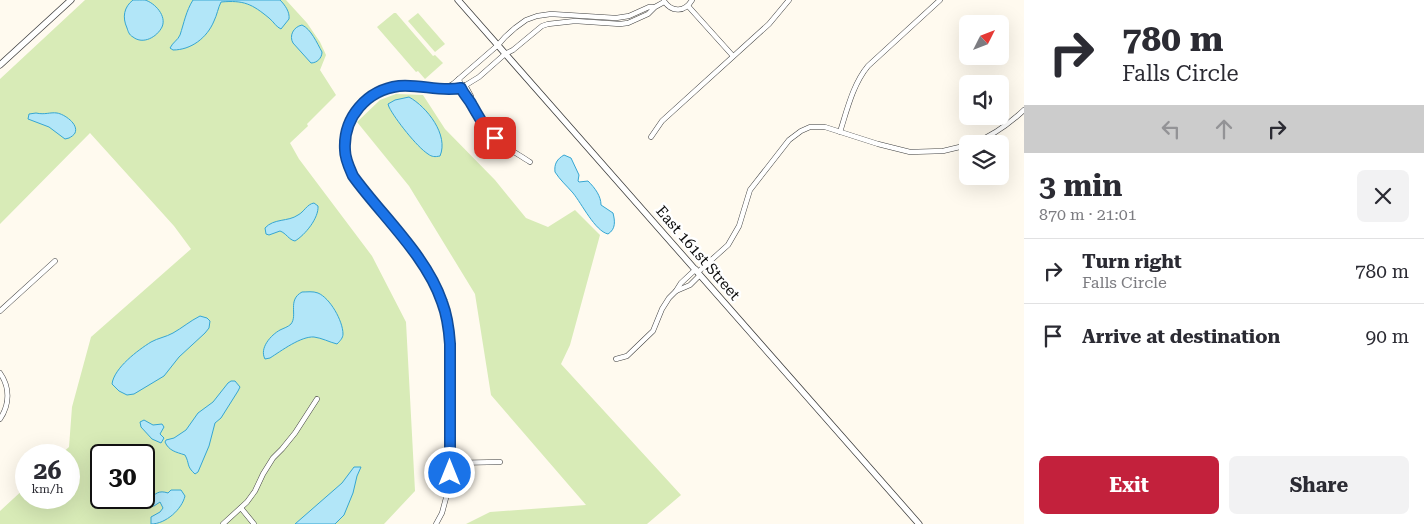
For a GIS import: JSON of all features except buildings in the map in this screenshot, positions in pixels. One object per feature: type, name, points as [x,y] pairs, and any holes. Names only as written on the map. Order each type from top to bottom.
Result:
[{"type":"street","points":[[0,65],[71,0]]},
{"type":"street","name":"East 161st Street","points":[[458,0],[919,524]]},
{"type":"street","points":[[436,524],[442,513],[450,483],[450,344],[448,325],[442,300],[417,255],[353,176],[345,151],[348,125],[363,103],[381,91],[402,86],[437,89],[463,87],[479,77],[505,54],[513,50],[542,26],[575,21],[620,24],[648,14],[664,1],[669,8],[677,10],[684,9],[692,0]]},
{"type":"street","points":[[651,137],[662,121],[769,24],[789,0]]},
{"type":"street","points":[[840,132],[857,83],[863,72],[940,0]]},
{"type":"street","points":[[688,6],[733,56]]},
{"type":"street","points":[[444,88],[453,84],[526,20],[551,14],[616,18],[629,16],[650,7],[655,7]]},
{"type":"street","points":[[459,79],[471,96],[470,102],[480,121],[490,134],[503,145],[530,162]]},
{"type":"street","points":[[992,135],[1024,110]]},
{"type":"street","points":[[616,359],[627,356],[653,331],[664,305],[681,283],[698,272],[732,239],[750,190],[794,135],[818,126],[910,152],[942,151],[959,147]]},
{"type":"street","points":[[0,311],[55,261]]},
{"type":"street","points":[[676,291],[690,285],[698,272]]},
{"type":"street","points":[[0,373],[5,381],[8,395],[6,407],[0,419]]},
{"type":"street","points":[[223,524],[241,508],[254,491],[273,458],[295,433],[316,399]]},
{"type":"street","points":[[450,463],[500,462]]},
{"type":"street","points":[[241,508],[254,524]]},
{"type":"green space","points":[[85,0],[286,0],[307,23],[320,42],[326,55],[320,70],[336,95],[290,143],[299,159],[372,256],[406,322],[415,491],[384,524],[0,524],[0,511],[15,497],[15,509],[80,509],[80,444],[69,444],[72,407],[91,337],[191,249],[174,226],[90,133],[0,224],[0,79]]},
{"type":"green space","points":[[394,13],[433,56],[435,55],[443,63],[425,79],[418,71],[416,72],[377,27]]},
{"type":"green space","points":[[418,13],[445,44],[435,52],[408,21]]},
{"type":"green space","points":[[396,94],[423,95],[445,129],[495,180],[526,218],[548,227],[575,210],[600,235],[570,345],[561,364],[681,495],[647,524],[466,524],[490,512],[586,505],[491,395],[475,294],[409,186],[357,122],[380,100]]},
{"type":"water","points":[[133,0],[149,2],[161,14],[163,19],[162,27],[157,34],[149,39],[137,39],[128,32],[125,12]]},
{"type":"water","points":[[193,0],[280,0],[287,9],[289,19],[281,29],[252,6],[242,2],[221,2],[211,27],[203,38],[186,48],[173,50],[170,48],[180,35]]},
{"type":"water","points":[[302,25],[311,33],[322,52],[320,58],[315,62],[311,63],[293,43],[292,35],[294,30]]},
{"type":"water","points":[[409,97],[423,107],[435,122],[441,139],[442,148],[440,156],[431,156],[423,150],[401,125],[389,107],[388,104],[395,100]]},
{"type":"water","points":[[57,113],[63,115],[75,126],[75,133],[65,139],[49,127],[28,119],[29,114]]},
{"type":"water","points":[[564,155],[571,158],[579,175],[578,181],[588,181],[597,192],[601,205],[613,213],[614,227],[608,234],[598,228],[555,172],[556,162]]},
{"type":"water","points":[[314,203],[318,206],[318,211],[314,221],[303,235],[295,241],[280,231],[269,235],[266,234],[265,228],[269,225],[277,221],[290,219]]},
{"type":"water","points":[[302,292],[316,292],[327,300],[335,310],[341,323],[342,338],[337,344],[309,337],[297,341],[270,358],[265,359],[264,351],[267,342],[277,332],[291,324],[294,316],[295,299]]},
{"type":"water","points":[[200,316],[210,321],[209,328],[179,357],[164,376],[134,394],[127,395],[119,391],[112,384],[117,372],[127,360],[154,341],[173,333]]},
{"type":"water","points":[[231,381],[235,381],[240,387],[221,418],[215,423],[209,446],[198,472],[195,474],[189,467],[185,455],[171,449],[165,442],[186,430],[198,413],[213,402]]},
{"type":"water","points":[[144,420],[153,425],[162,424],[164,427],[160,434],[164,438],[161,443],[152,439],[141,427],[140,422]]},
{"type":"water","points":[[354,467],[361,467],[353,493],[344,515],[335,524],[295,524],[342,483]]},
{"type":"water","points":[[171,490],[181,490],[185,496],[181,506],[168,519],[151,524],[151,517],[163,508],[160,502],[155,505],[155,494],[162,492],[168,493]]},
{"type":"route","points":[[450,473],[450,344],[442,300],[417,255],[353,176],[345,151],[345,140],[348,125],[363,103],[381,91],[402,86],[437,89],[461,88],[480,121],[495,138]]}]
